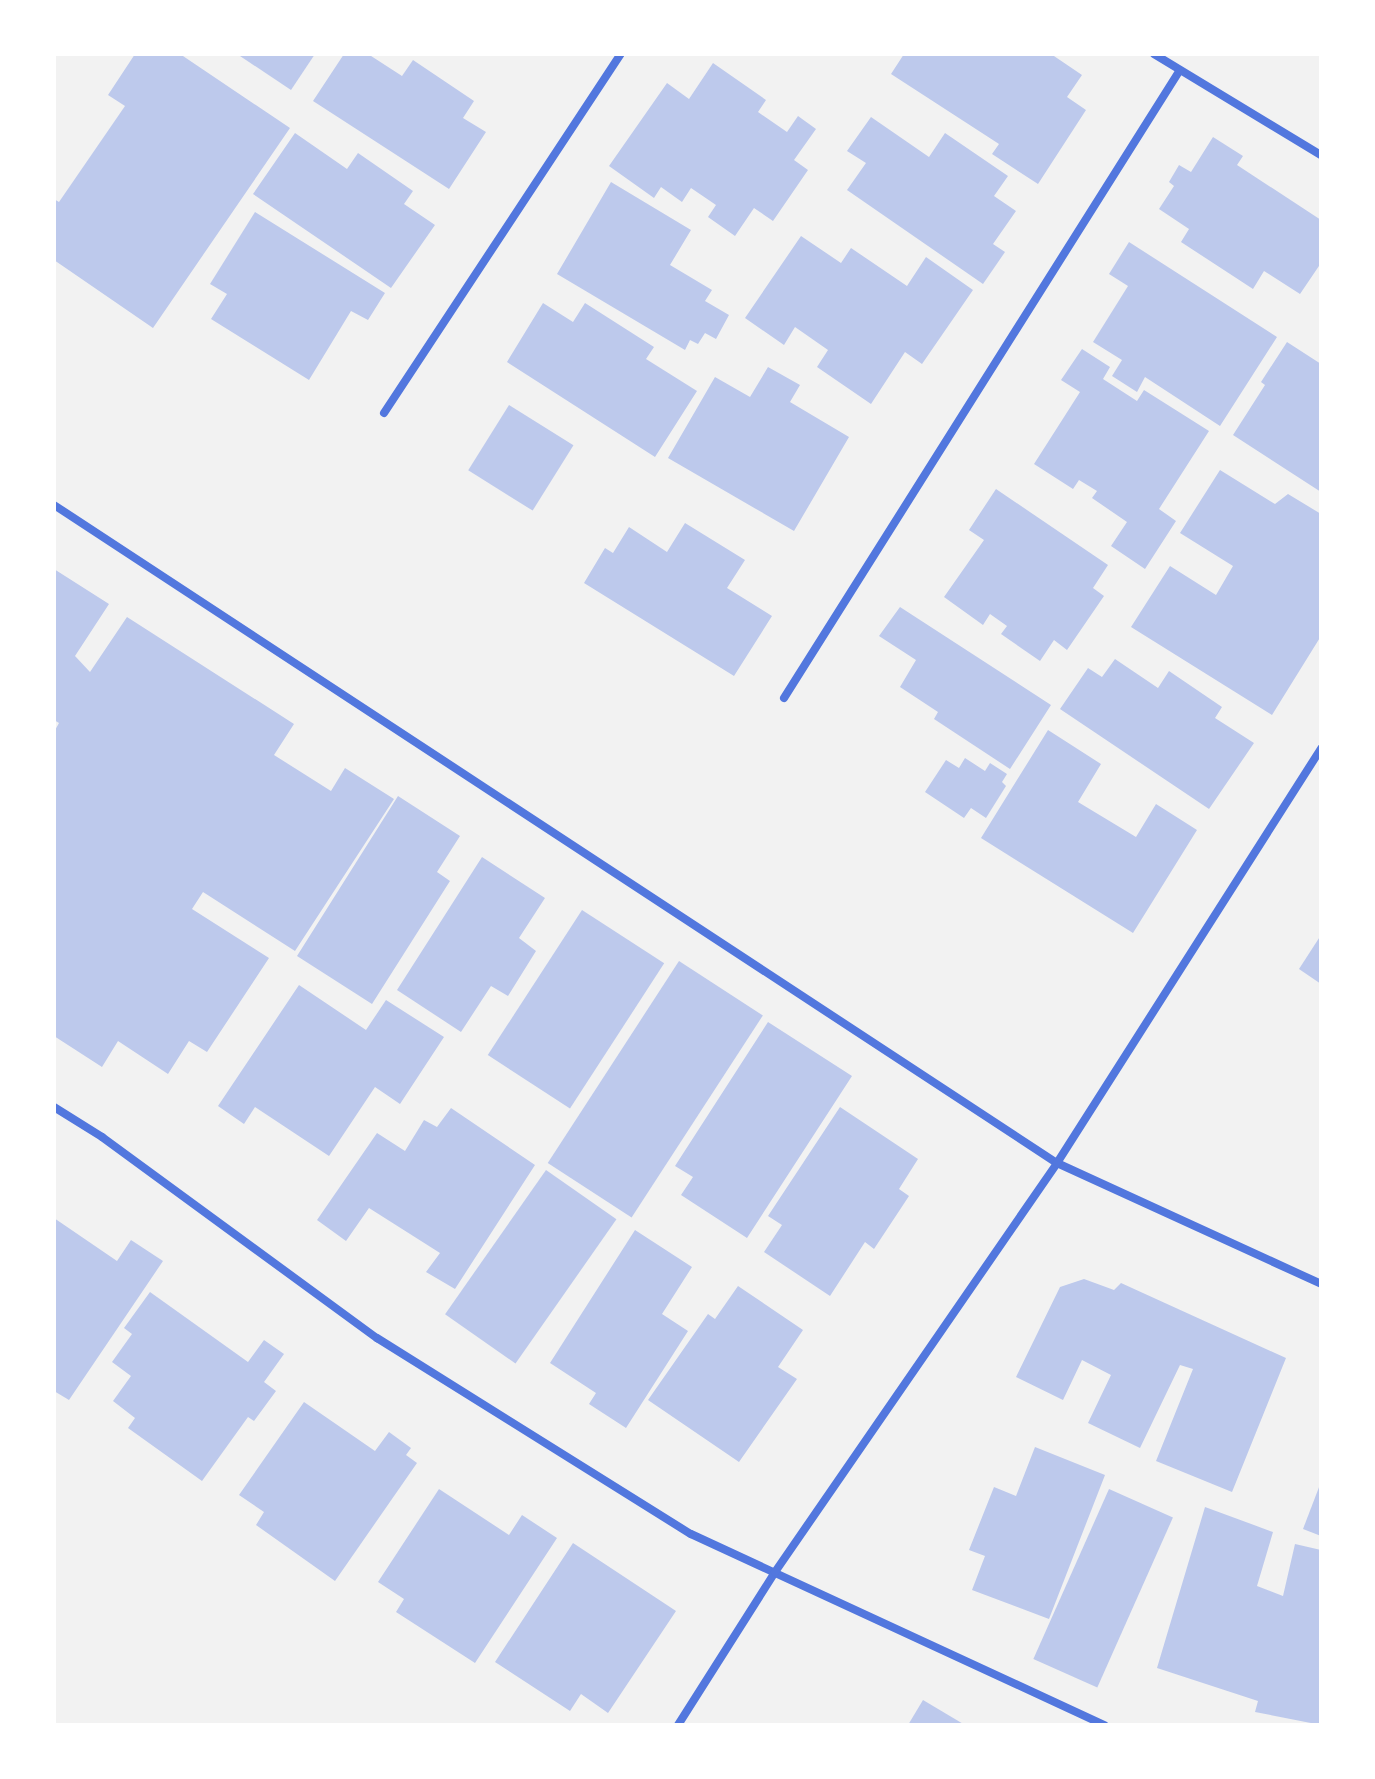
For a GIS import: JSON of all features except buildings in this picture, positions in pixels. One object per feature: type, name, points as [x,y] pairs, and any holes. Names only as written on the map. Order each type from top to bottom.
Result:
[{"type":"street","points":[[384,413],[621,54]]},
{"type":"street","points":[[1154,54],[1321,155]]},
{"type":"street","points":[[784,698],[1180,70]]},
{"type":"street","points":[[54,505],[1057,1163],[1321,1284]]},
{"type":"street","points":[[678,1725],[775,1572],[1057,1163],[1321,748]]},
{"type":"street","points":[[54,1107],[102,1137],[377,1338],[691,1534],[1105,1725]]}]
